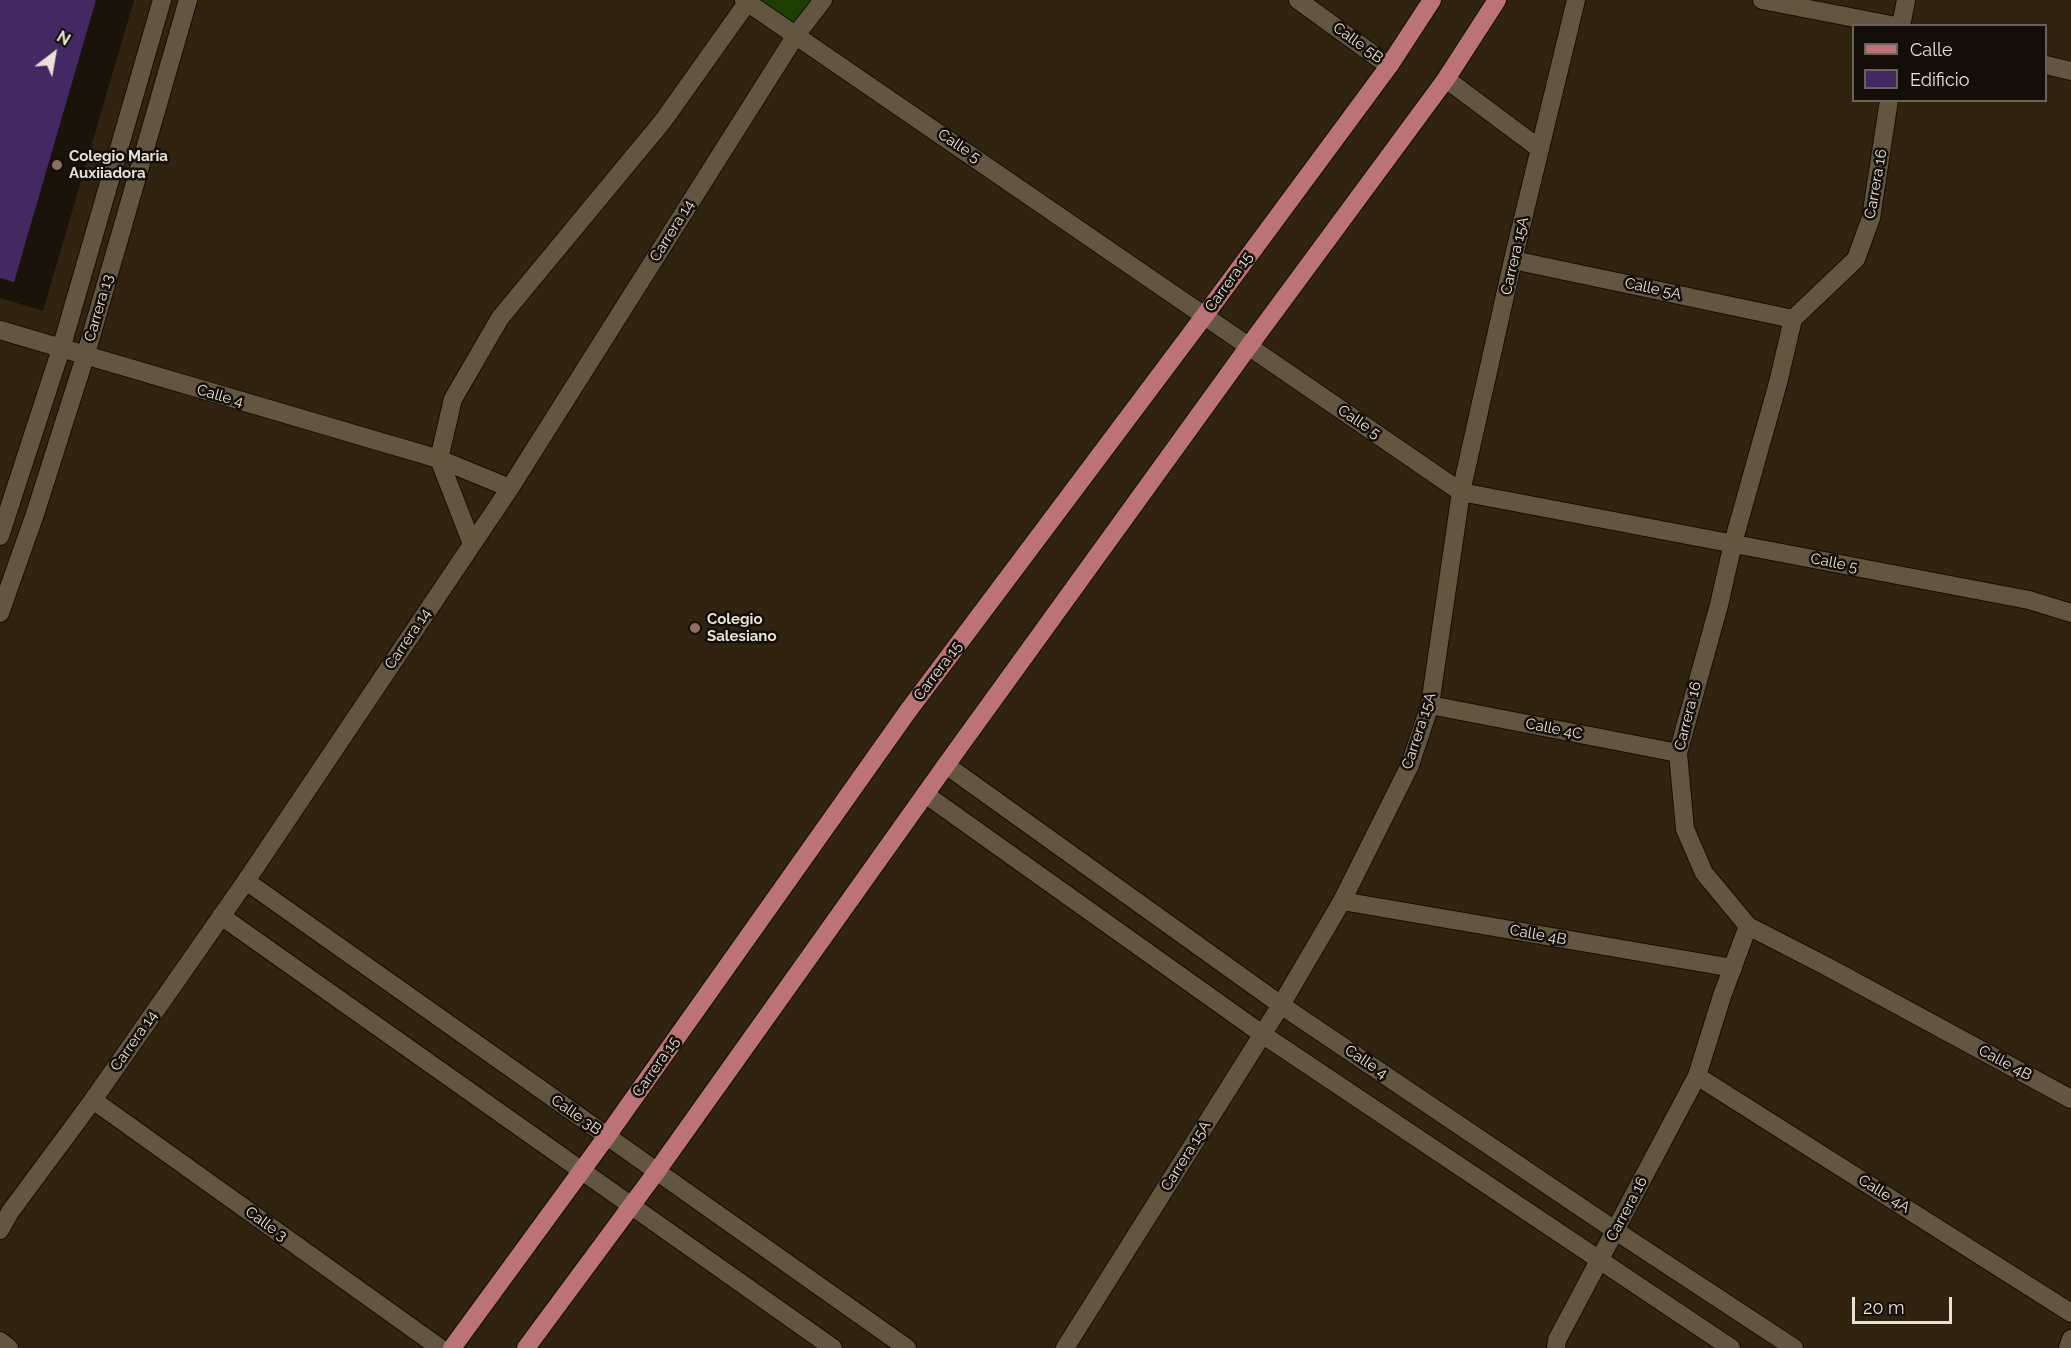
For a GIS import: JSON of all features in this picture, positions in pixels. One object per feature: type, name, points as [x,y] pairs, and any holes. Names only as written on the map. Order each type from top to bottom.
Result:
[{"type":"main road","name":"Carrera 15","points":[[452,1348],[582,1171],[908,711],[1389,66],[1432,0]]},
{"type":"main road","points":[[526,1348],[657,1172],[925,794],[1249,346],[1446,79],[1497,0]]},
{"type":"street","name":"Carrera 13","points":[[0,536],[61,349],[162,0]]},
{"type":"street","name":"Carrera 13","points":[[0,613],[35,514],[85,357],[188,0]]},
{"type":"street","name":"Carrera 14","points":[[0,1230],[9,1212],[93,1100],[246,881],[510,488],[796,35],[823,0]]},
{"type":"street","name":"Calle 5B","points":[[1298,0],[1389,66]]},
{"type":"street","name":"Carrera 15A","points":[[1065,1348],[1281,1005],[1342,901],[1410,765],[1430,705],[1461,492],[1513,260],[1576,0]]},
{"type":"street","points":[[1762,0],[1886,24]]},
{"type":"street","points":[[1901,24],[1906,0]]},
{"type":"street","name":"Calle 5","points":[[747,1],[1461,492],[2029,600],[2071,613]]},
{"type":"street","points":[[472,544],[440,459],[453,399],[500,318],[663,121],[747,1]]},
{"type":"street","points":[[2047,65],[2071,71]]},
{"type":"street","points":[[1446,79],[1540,149]]},
{"type":"street","name":"Carrera 16","points":[[1556,1348],[1557,1340],[1697,1076],[1748,926],[1704,873],[1685,829],[1678,753],[1778,383],[1793,319],[1856,259],[1872,218],[1889,102]]},
{"type":"street","name":"Calle 5A","points":[[1513,260],[1793,319]]},
{"type":"street","name":"Calle 4","points":[[0,330],[85,357],[440,459],[510,488]]},
{"type":"street","name":"Calle 4C","points":[[1430,705],[1678,753]]},
{"type":"street","name":"Calle 4","points":[[946,765],[1281,1005],[1794,1348]]},
{"type":"street","points":[[925,794],[1262,1034],[1731,1348]]},
{"type":"street","name":"Calle 3B","points":[[246,881],[907,1348]]},
{"type":"street","name":"Calle 4B","points":[[1342,901],[1733,968]]},
{"type":"street","points":[[221,916],[833,1348]]},
{"type":"street","name":"Calle 4B","points":[[1748,926],[2071,1099]]},
{"type":"street","name":"Calle 4A","points":[[1697,1076],[2071,1313]]},
{"type":"street","name":"Calle 3","points":[[93,1100],[440,1348]]},
{"type":"street","points":[[2068,1348],[2071,1339]]},
{"type":"street","points":[[0,1341],[9,1348]]},
{"type":"green space","points":[[749,0],[823,0],[796,35]]},
{"type":"building","points":[[0,0],[96,0],[14,282],[0,278]]},
{"type":"place","name":"Colegio Maria Auxiiadora","points":[[57,165]]},
{"type":"place","name":"Colegio Salesiano","points":[[695,628]]}]
